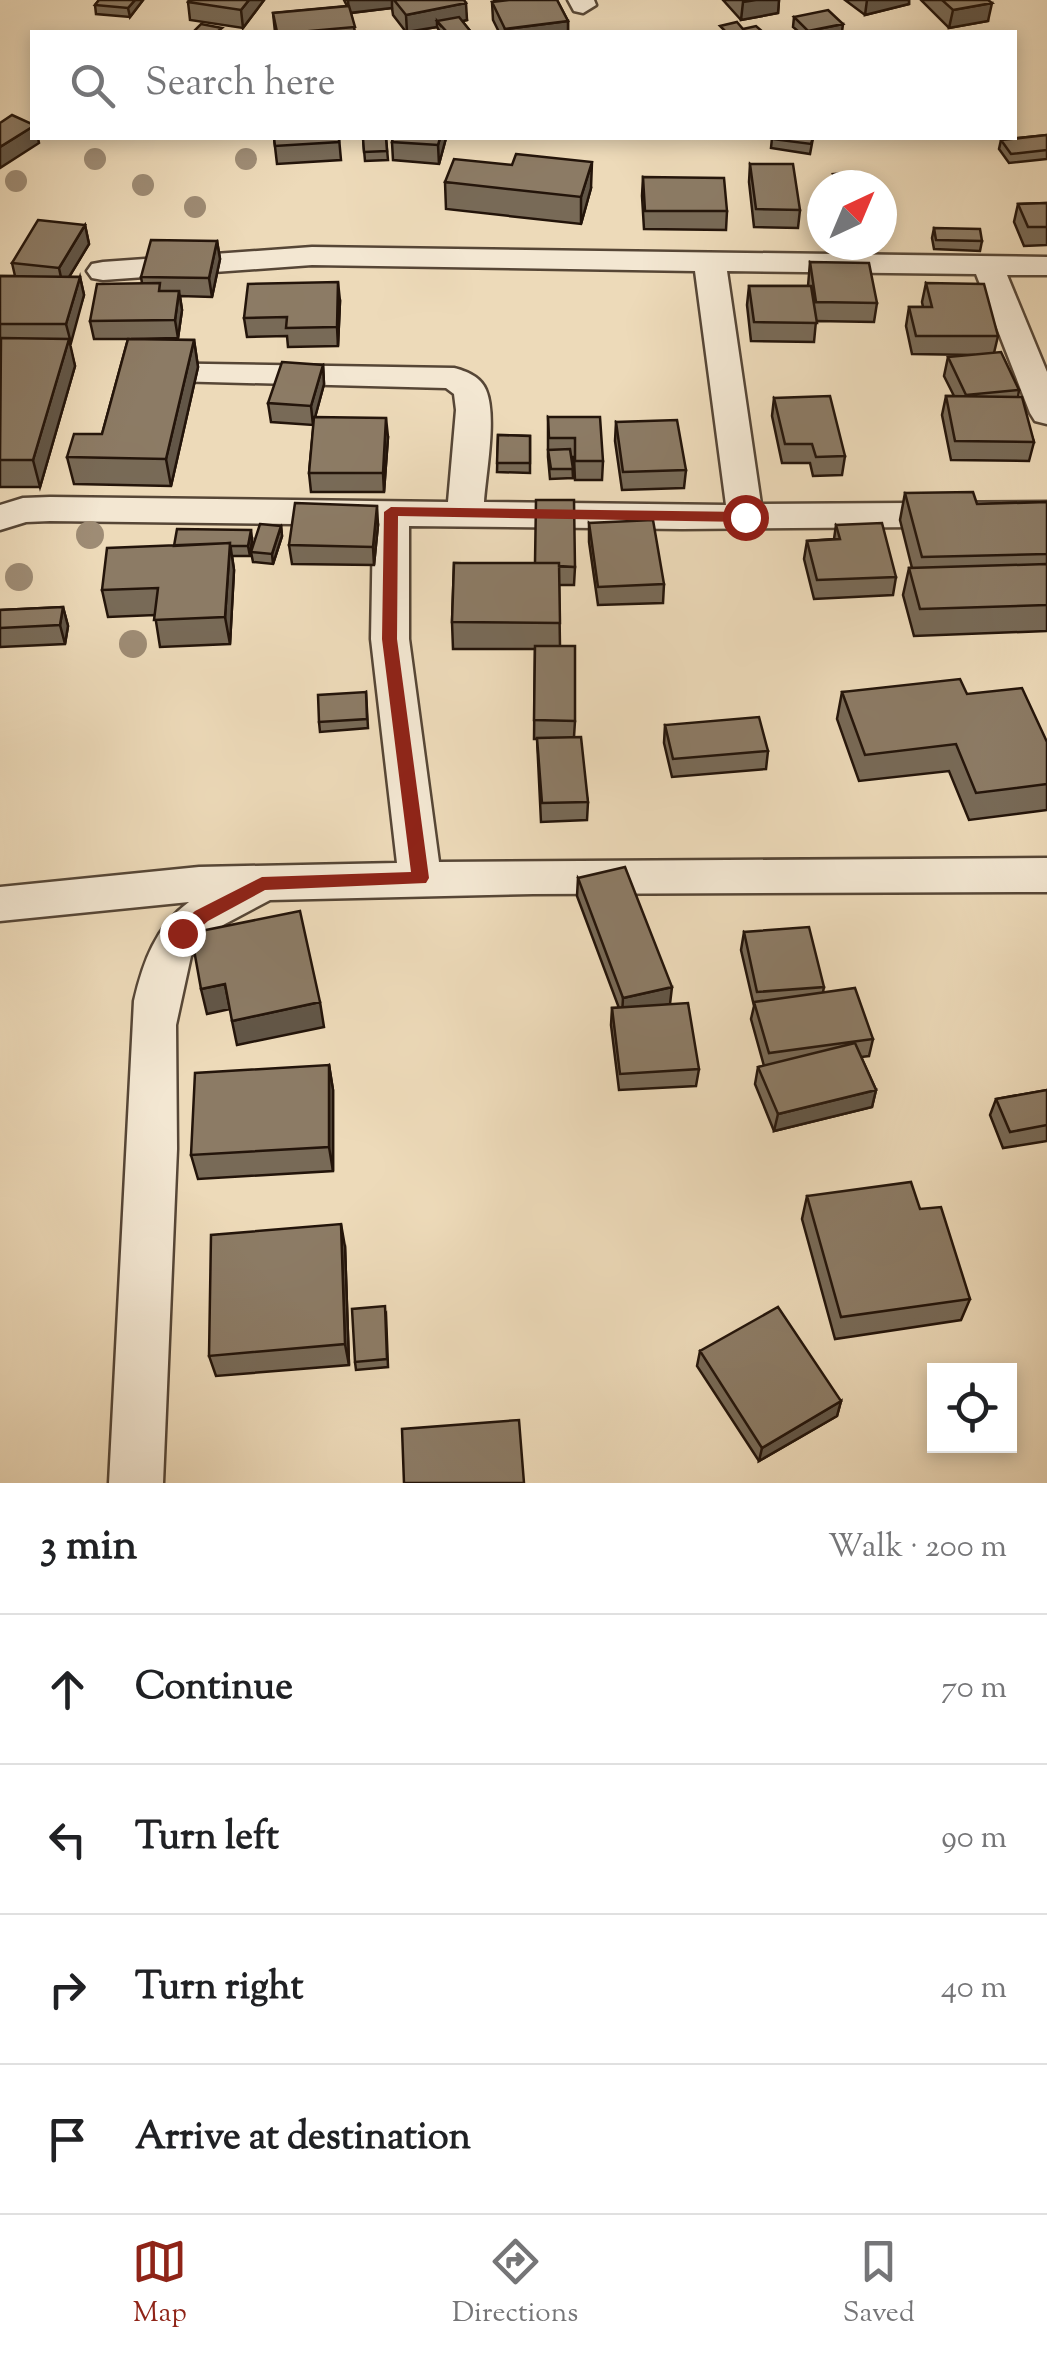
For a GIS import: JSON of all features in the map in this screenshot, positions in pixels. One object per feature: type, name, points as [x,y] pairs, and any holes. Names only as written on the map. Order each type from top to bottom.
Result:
[{"type":"street","points":[[103,271],[312,256],[1047,266]]},
{"type":"street","points":[[710,264],[745,517]]},
{"type":"street","points":[[988,266],[1047,413]]},
{"type":"street","points":[[125,373],[454,378],[470,390],[473,410],[465,513]]},
{"type":"street","points":[[0,518],[23,510],[50,509],[745,517],[1047,514]]},
{"type":"street","points":[[391,512],[390,639],[420,878]]},
{"type":"street","points":[[0,904],[199,884],[420,878],[1047,875]]},
{"type":"street","points":[[136,1483],[153,1148],[155,1005],[170,953],[182,933],[202,916],[262,884]]},
{"type":"building","points":[[99,0],[135,0],[128,8],[95,5]]},
{"type":"building","points":[[189,0],[249,0],[241,10]]},
{"type":"building","points":[[394,0],[464,0],[466,3],[406,15]]},
{"type":"building","points":[[557,0],[568,21],[505,29],[492,2]]},
{"type":"building","points":[[942,0],[988,0],[992,3],[953,10]]},
{"type":"building","points":[[349,6],[355,27],[277,30],[273,13]]},
{"type":"building","points":[[828,10],[843,24],[807,30],[794,17]]},
{"type":"building","points":[[459,17],[469,30],[445,30],[437,21]]},
{"type":"building","points":[[737,22],[743,29],[756,26],[761,30],[724,30],[720,26]]},
{"type":"building","points":[[201,24],[222,28],[220,30],[195,30]]},
{"type":"building","points":[[12,115],[30,123],[30,128],[0,147],[0,123]]},
{"type":"building","points":[[1047,135],[1047,150],[1011,154],[1001,140]]},
{"type":"building","points":[[274,140],[339,140],[339,142],[275,146]]},
{"type":"building","points":[[363,140],[386,140],[387,151],[364,152]]},
{"type":"building","points":[[392,140],[439,140],[438,145]]},
{"type":"building","points":[[780,140],[812,140],[811,144]]},
{"type":"building","points":[[516,154],[592,162],[581,197],[445,182],[454,159],[512,165]]},
{"type":"building","points":[[750,164],[793,164],[800,210],[756,209]]},
{"type":"building","points":[[643,177],[724,178],[727,211],[645,211]]},
{"type":"building","points":[[1047,203],[1047,227],[1028,227],[1018,204]]},
{"type":"building","points":[[38,220],[85,225],[59,268],[12,263]]},
{"type":"building","points":[[934,228],[980,229],[982,241],[936,240]]},
{"type":"building","points":[[151,240],[217,241],[209,278],[141,277]]},
{"type":"building","points":[[810,262],[869,263],[877,303],[816,302]]},
{"type":"building","points":[[0,276],[80,277],[66,324],[0,324]]},
{"type":"building","points":[[338,282],[337,327],[286,328],[287,317],[244,318],[248,284]]},
{"type":"building","points":[[160,283],[159,291],[179,291],[175,320],[90,321],[97,284]]},
{"type":"building","points":[[926,283],[984,284],[998,336],[916,336],[909,307],[932,307]]},
{"type":"building","points":[[749,286],[811,286],[817,323],[754,322]]},
{"type":"building","points":[[1,338],[69,339],[33,460],[0,460]]},
{"type":"building","points":[[128,339],[194,340],[166,459],[67,457],[74,434],[102,434]]},
{"type":"building","points":[[1001,352],[1019,390],[966,395],[948,357]]},
{"type":"building","points":[[282,362],[323,365],[311,406],[268,403]]},
{"type":"building","points":[[830,396],[845,456],[816,457],[812,444],[785,444],[774,398]]},
{"type":"building","points":[[946,396],[1022,397],[1034,442],[955,441]]},
{"type":"building","points":[[314,417],[386,418],[383,473],[309,473]]},
{"type":"building","points":[[548,417],[600,417],[603,461],[575,461],[575,438],[549,438]]},
{"type":"building","points":[[677,420],[686,470],[623,472],[616,422]]},
{"type":"building","points":[[498,435],[530,436],[530,463],[497,463]]},
{"type":"building","points":[[570,449],[573,469],[551,469],[548,450]]},
{"type":"building","points":[[973,492],[977,504],[1047,502],[1047,554],[922,557],[905,493]]},
{"type":"building","points":[[536,500],[574,500],[575,567],[535,563]]},
{"type":"building","points":[[295,503],[377,506],[373,547],[289,545]]},
{"type":"building","points":[[653,520],[664,584],[598,587],[589,523]]},
{"type":"building","points":[[882,523],[896,577],[817,580],[807,541],[840,539],[836,525]]},
{"type":"building","points":[[260,524],[281,526],[272,554],[251,552]]},
{"type":"building","points":[[177,529],[251,530],[248,546],[174,546]]},
{"type":"building","points":[[230,543],[225,617],[154,620],[158,588],[102,590],[107,548]]},
{"type":"building","points":[[454,563],[559,563],[560,623],[452,622]]},
{"type":"building","points":[[1047,564],[1047,605],[920,609],[909,568]]},
{"type":"building","points":[[63,607],[60,625],[0,628],[0,610]]},
{"type":"building","points":[[535,646],[575,646],[575,721],[534,720]]},
{"type":"building","points":[[960,679],[967,694],[1022,688],[1047,742],[1047,784],[976,793],[956,744],[865,755],[842,692]]},
{"type":"building","points":[[366,692],[367,719],[319,722],[318,695]]},
{"type":"building","points":[[759,717],[768,751],[673,759],[665,725]]},
{"type":"building","points":[[581,737],[588,802],[542,803],[537,738]]},
{"type":"building","points":[[625,867],[672,987],[623,998],[578,878]]},
{"type":"building","points":[[300,911],[320,1002],[232,1021],[225,984],[201,989],[191,933]]},
{"type":"building","points":[[809,927],[824,987],[757,992],[744,932]]},
{"type":"building","points":[[855,988],[873,1039],[769,1053],[754,1002]]},
{"type":"building","points":[[688,1003],[699,1069],[620,1074],[612,1008]]},
{"type":"building","points":[[855,1043],[876,1090],[778,1114],[758,1067]]},
{"type":"building","points":[[329,1065],[329,1147],[191,1155],[195,1073]]},
{"type":"building","points":[[1047,1090],[1047,1125],[1010,1132],[996,1099]]},
{"type":"building","points":[[911,1182],[920,1209],[941,1207],[970,1299],[841,1317],[807,1196]]},
{"type":"building","points":[[341,1224],[345,1344],[209,1356],[211,1235]]},
{"type":"building","points":[[385,1306],[387,1359],[355,1362],[352,1309]]},
{"type":"building","points":[[778,1307],[841,1401],[762,1448],[700,1351]]},
{"type":"building","points":[[519,1420],[524,1483],[404,1483],[402,1429]]},
{"type":"route","points":[[182,933],[202,916],[262,884],[420,878],[390,639],[391,512],[745,517]]}]
